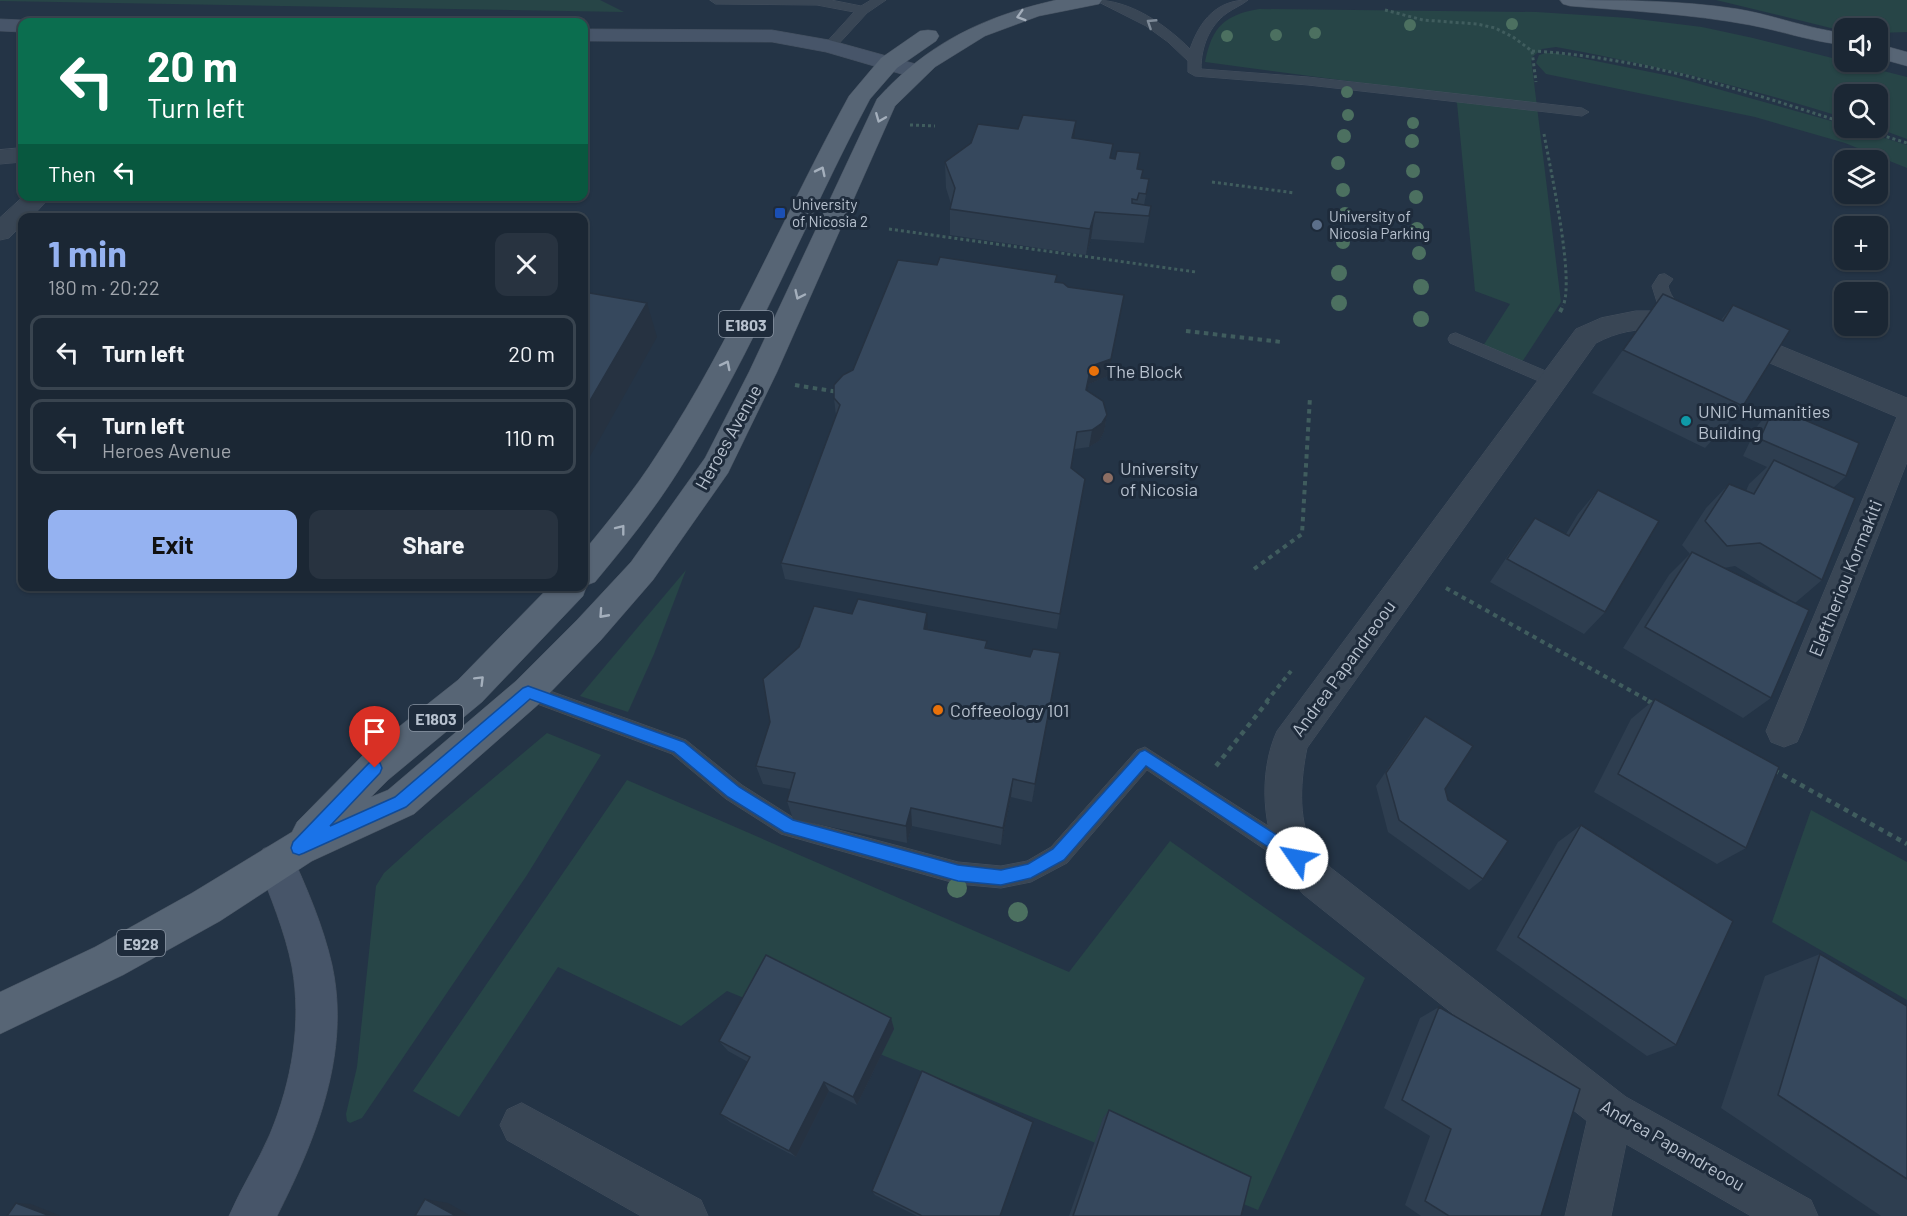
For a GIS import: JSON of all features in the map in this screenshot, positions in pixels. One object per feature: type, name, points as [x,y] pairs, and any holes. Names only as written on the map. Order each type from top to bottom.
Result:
[{"type":"main road","name":"Heroes Avenue","points":[[588,568],[643,501],[695,422],[724,369],[860,96],[902,67],[943,28],[1015,0]]},
{"type":"main road","name":"Heroes Avenue","points":[[0,1013],[119,955],[206,907],[287,855],[401,802],[528,692],[589,630],[642,571],[717,465],[764,372],[902,67],[982,30],[1022,15],[1092,0]]},
{"type":"main road","points":[[1570,0],[1665,8],[1757,20]]},
{"type":"main road","points":[[1691,0],[1757,20],[1834,39]]},
{"type":"main road","points":[[1888,41],[1907,42]]},
{"type":"main road","points":[[1888,54],[1907,59]]},
{"type":"main road","name":"Heroes Avenue","points":[[287,855],[375,768],[470,692],[566,591]]},
{"type":"street","points":[[0,25],[18,26]]},
{"type":"street","points":[[588,35],[772,36],[829,46],[902,67]]},
{"type":"street","points":[[0,157],[18,155]]},
{"type":"street","points":[[21,213],[34,201]]},
{"type":"street","points":[[0,232],[18,215]]},
{"type":"street","name":"Andrea Papandreoou","points":[[1794,1216],[1611,1112],[1317,881],[1297,858],[1288,827],[1283,794],[1284,768],[1290,742],[1586,336],[1606,325],[1636,320],[1688,324],[1736,337],[1907,410]]},
{"type":"street","name":"Eleftheriou Kormakiti","points":[[1784,731],[1907,425]]},
{"type":"street","points":[[252,1216],[292,1137],[312,1073],[317,1022],[312,969],[287,855]]},
{"type":"street","points":[[1588,1216],[1611,1112]]},
{"type":"street","points":[[522,1125],[685,1216]]},
{"type":"lane","points":[[716,0],[817,1],[863,10]]},
{"type":"lane","points":[[829,46],[863,10],[880,0]]},
{"type":"lane","points":[[1101,0],[1152,23],[1183,47],[1193,59]]},
{"type":"lane","points":[[1242,0],[1230,4],[1216,15],[1204,31],[1193,59],[1195,72],[1308,81],[1582,112]]},
{"type":"lane","points":[[1665,279],[1660,286],[1663,298],[1688,324]]},
{"type":"lane","points":[[1456,339],[1554,381]]},
{"type":"lane","points":[[528,692],[679,747],[734,792],[789,827],[958,873],[1001,878],[1031,871],[1059,855],[1145,757],[1297,858]]},
{"type":"path","points":[[1385,10],[1413,19],[1491,26],[1515,36],[1532,51],[1561,51],[1666,70],[1760,95],[1834,119]]},
{"type":"path","points":[[905,124],[935,126]]},
{"type":"path","points":[[1888,137],[1907,143]]},
{"type":"path","points":[[1212,182],[1295,193]]},
{"type":"path","points":[[1557,212],[1564,251],[1566,304]]},
{"type":"path","points":[[889,229],[1196,272]]},
{"type":"path","points":[[1186,331],[1281,342]]},
{"type":"path","points":[[789,384],[845,393]]},
{"type":"path","points":[[1254,569],[1302,534],[1310,397]]},
{"type":"path","points":[[1415,571],[1655,704]]},
{"type":"path","points":[[1769,767],[1907,844]]},
{"type":"green space","points":[[600,0],[624,12],[0,1]]},
{"type":"green space","points":[[1716,0],[1907,0],[1907,32],[1888,33],[1888,18],[1834,18],[1834,29]]},
{"type":"green space","points":[[1259,9],[1537,12],[1629,18],[1702,27],[1834,59],[1834,72],[1887,72],[1907,77],[1907,139],[1888,132],[1888,84],[1834,84],[1834,115],[1665,69],[1556,47],[1542,49],[1531,58],[1561,302],[1522,362],[1483,346],[1510,304],[1475,291],[1457,103],[1438,93],[1205,62],[1216,31],[1228,19]]},
{"type":"green space","points":[[1556,53],[1675,77],[1834,122],[1834,138],[1884,138],[1907,145],[1907,168],[1888,160],[1888,150],[1862,150],[1755,117],[1546,74],[1536,63],[1539,55]]},
{"type":"green space","points":[[686,570],[654,654],[628,712],[580,696]]},
{"type":"green space","points":[[547,733],[601,755],[527,875],[362,1118],[350,1123],[347,1121],[346,1114],[357,1067],[376,886],[384,873],[426,835]]},
{"type":"green space","points":[[627,780],[1069,972],[1170,841],[1365,978],[1258,1210],[727,991],[681,1026],[558,967],[459,1117],[413,1091]]},
{"type":"green space","points":[[1811,810],[1907,862],[1907,1000],[1772,922]]},
{"type":"building","points":[[1023,115],[1076,121],[1072,138],[1113,144],[1110,158],[1115,159],[1117,151],[1140,153],[1137,169],[1143,170],[1141,178],[1149,179],[1146,194],[1139,193],[1137,200],[1132,199],[1132,203],[1151,206],[1149,216],[1095,212],[1090,229],[950,209],[955,188],[945,162],[971,143],[978,124],[1018,129]]},
{"type":"building","points":[[940,257],[1057,275],[1055,282],[1063,283],[1068,287],[1124,295],[1111,359],[1091,366],[1086,390],[1103,401],[1107,415],[1102,423],[1092,430],[1077,432],[1071,468],[1085,479],[1060,614],[781,563],[840,405],[834,398],[834,385],[843,375],[853,370],[898,260],[937,265]]},
{"type":"building","points":[[588,293],[647,303],[588,404]]},
{"type":"building","points":[[1663,294],[1723,321],[1733,305],[1790,330],[1743,406],[1623,350]]},
{"type":"building","points":[[1774,407],[1859,443],[1846,476],[1760,439]]},
{"type":"building","points":[[1774,460],[1855,498],[1822,580],[1760,543],[1727,546],[1705,521],[1729,484],[1754,494]]},
{"type":"building","points":[[1598,490],[1659,521],[1605,612],[1507,559],[1535,518],[1569,536]]},
{"type":"building","points":[[1692,552],[1809,610],[1771,698],[1645,627]]},
{"type":"building","points":[[858,599],[927,613],[924,629],[987,641],[985,648],[1030,657],[1033,649],[1060,653],[1035,784],[1013,779],[1003,828],[911,808],[906,826],[787,801],[795,773],[756,766],[770,722],[763,679],[799,647],[814,606],[852,614]]},
{"type":"building","points":[[1655,699],[1779,767],[1746,848],[1618,774]]},
{"type":"building","points":[[1425,716],[1473,746],[1445,789],[1448,800],[1508,841],[1483,879],[1399,820],[1386,773]]},
{"type":"building","points":[[1581,825],[1733,921],[1676,1045],[1518,937]]},
{"type":"building","points":[[1820,954],[1907,1006],[1907,1179],[1778,1095]]},
{"type":"building","points":[[766,955],[891,1018],[853,1097],[824,1082],[789,1151],[720,1114],[750,1057],[719,1041]]},
{"type":"building","points":[[1439,1007],[1580,1089],[1541,1216],[1449,1216],[1425,1201],[1451,1129],[1402,1100]]},
{"type":"building","points":[[922,1071],[1033,1122],[1000,1216],[922,1216],[872,1191]]},
{"type":"building","points":[[1109,1110],[1251,1177],[1241,1216],[1073,1216]]},
{"type":"building","points":[[425,1199],[456,1216],[415,1216]]},
{"type":"building","points":[[16,1203],[50,1216],[7,1216]]},
{"type":"place","name":"University of Nicosia 2","points":[[780,213]]},
{"type":"place","name":"University of Nicosia Parking","points":[[1317,225]]},
{"type":"place","name":"The Block","points":[[1094,371]]},
{"type":"place","name":"UNIC Humanities Building","points":[[1686,421]]},
{"type":"place","name":"University of Nicosia","points":[[1108,478]]},
{"type":"place","name":"Coffeeology 101","points":[[938,710]]},
{"type":"route","points":[[375,768],[299,848],[401,802],[528,692],[679,747],[734,792],[789,827],[958,873],[1001,878],[1031,871],[1059,855],[1145,757],[1297,858]]}]
